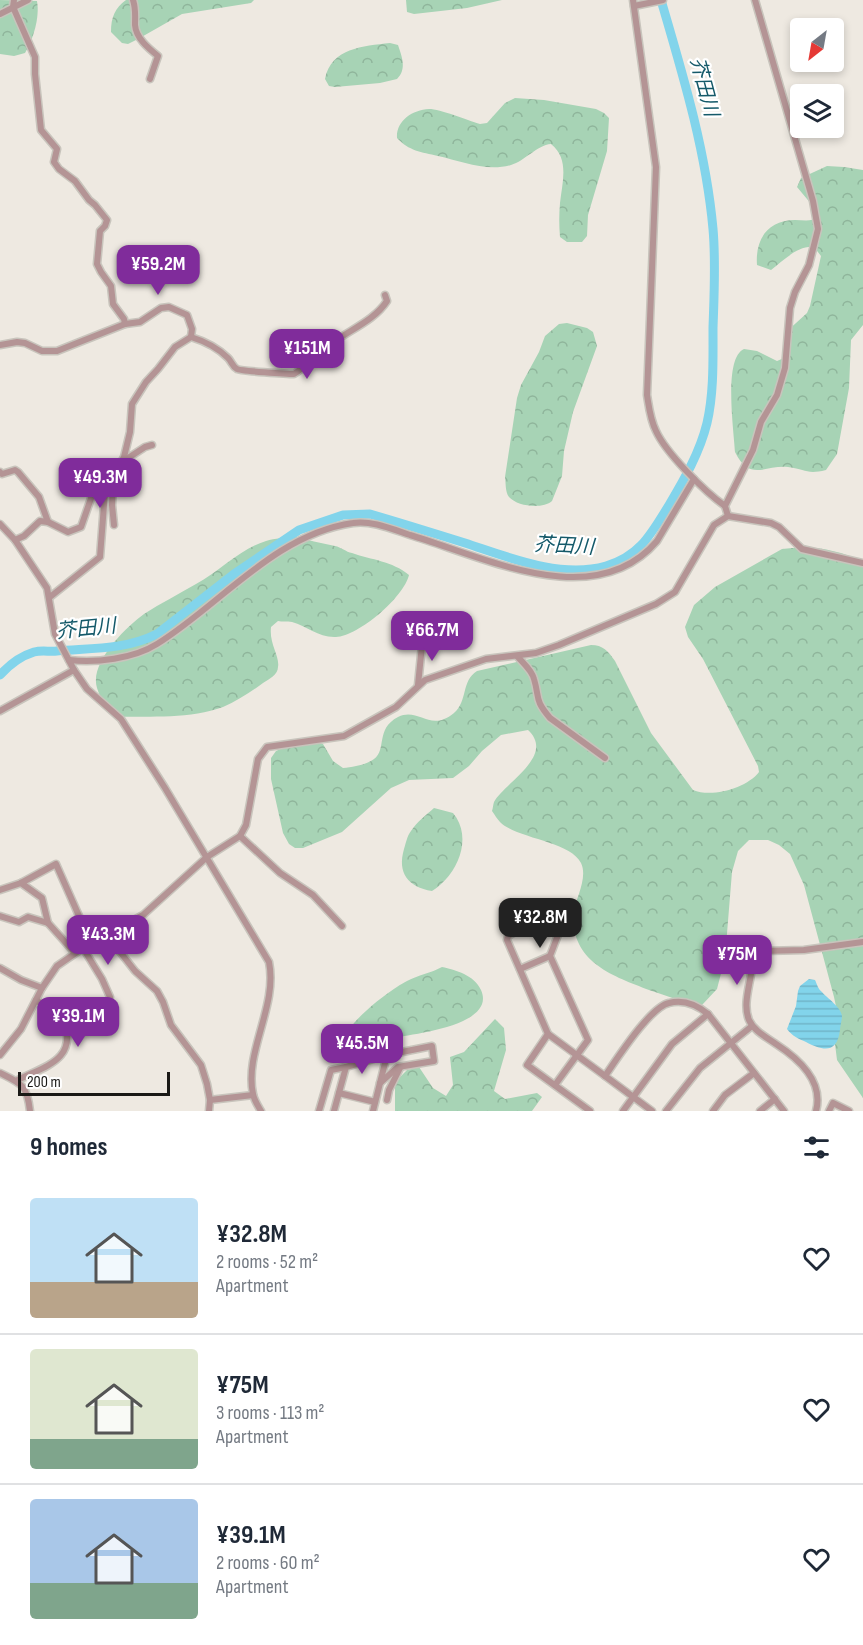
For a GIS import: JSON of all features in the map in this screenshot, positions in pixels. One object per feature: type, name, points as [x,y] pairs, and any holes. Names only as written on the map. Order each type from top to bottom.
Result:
[{"type":"street","points":[[0,14],[14,3],[28,0]]},
{"type":"street","points":[[133,0],[136,11],[135,28],[143,43],[158,56],[150,79]]},
{"type":"street","points":[[663,0],[633,3],[656,167],[647,395],[649,410],[661,441],[694,479],[726,506]]},
{"type":"street","points":[[728,516],[726,506],[753,450],[761,422],[777,394],[786,368],[790,308],[795,292],[809,265],[818,229],[813,201],[755,0]]},
{"type":"street","points":[[14,3],[35,57],[41,130],[57,148],[54,162],[59,169],[75,181],[107,220],[100,231],[97,264],[111,286],[113,304],[125,324]]},
{"type":"street","points":[[50,597],[100,556],[108,485],[122,462],[130,432],[132,404],[175,347],[191,337],[204,341],[229,358],[234,368],[242,372],[264,371],[294,374],[332,343],[383,308],[387,301],[385,295]]},
{"type":"street","points":[[0,345],[16,342],[25,343],[42,351],[57,351],[125,324],[140,322],[161,308],[169,307],[187,315],[192,329],[191,337]]},
{"type":"street","points":[[122,462],[152,445]]},
{"type":"street","points":[[0,474],[10,470],[18,472],[39,497],[48,522]]},
{"type":"street","points":[[69,660],[84,662],[134,654],[156,645],[234,585],[295,543],[330,528],[353,523],[365,523],[394,530],[510,568],[533,573],[579,577],[613,572],[638,560],[650,550],[694,479]]},
{"type":"street","points":[[15,540],[24,536],[40,521],[48,522],[68,532],[81,527],[96,484],[113,486],[114,525]]},
{"type":"street","points":[[0,1054],[21,1029],[42,988],[57,966],[75,952],[148,910],[207,857],[240,836],[246,825],[258,759],[267,747],[344,736],[396,707],[425,680],[486,659],[536,653],[666,599],[681,584],[714,525],[728,516],[771,523],[779,527],[802,549],[863,563]]},
{"type":"street","points":[[0,524],[15,540],[47,588],[51,617],[59,643],[74,670],[87,689],[121,719],[269,962],[272,974],[271,988],[252,1077],[253,1095],[261,1111]]},
{"type":"street","points":[[418,686],[423,635]]},
{"type":"street","points":[[517,656],[533,675],[537,700],[550,718],[605,758]]},
{"type":"street","points":[[0,711],[74,670]]},
{"type":"street","points":[[240,836],[280,873],[313,896],[342,926]]},
{"type":"street","points":[[0,890],[21,883],[56,864],[92,943]]},
{"type":"street","points":[[21,883],[42,898],[48,923],[75,952]]},
{"type":"street","points":[[555,1085],[577,1055],[588,1040],[550,956],[561,927],[560,923],[546,914],[508,936],[507,940],[548,1034],[577,1055],[652,1111]]},
{"type":"street","points":[[0,916],[20,922],[28,917],[48,923]]},
{"type":"street","points":[[106,934],[135,970],[161,997],[171,1025],[201,1065],[210,1100],[208,1111]]},
{"type":"street","points":[[816,1111],[817,1090],[812,1077],[800,1062],[752,1026],[748,1017],[747,1006],[753,961],[759,952],[804,950],[863,942]]},
{"type":"street","points":[[83,948],[110,997]]},
{"type":"street","points":[[520,969],[550,956]]},
{"type":"street","points":[[0,968],[21,980],[42,988]]},
{"type":"street","points":[[16,1081],[56,1062],[67,1043],[64,1020],[36,1000]]},
{"type":"street","points":[[605,1076],[646,1020],[668,1003],[688,1002],[708,1014],[784,1111]]},
{"type":"street","points":[[623,1111],[672,1044],[708,1014]]},
{"type":"street","points":[[666,1111],[700,1068],[752,1026]]},
{"type":"street","points":[[548,1034],[527,1065],[590,1111]]},
{"type":"street","points":[[319,1111],[331,1070],[432,1046],[434,1061],[398,1067],[380,1083]]},
{"type":"street","points":[[373,1111],[387,1055]]},
{"type":"street","points":[[387,1100],[388,1090],[401,1067]]},
{"type":"street","points":[[334,1111],[346,1068]]},
{"type":"street","points":[[0,1073],[25,1088],[30,1111]]},
{"type":"street","points":[[712,1111],[725,1095],[754,1073]]},
{"type":"street","points":[[339,1093],[375,1102]]},
{"type":"street","points":[[210,1100],[253,1095]]},
{"type":"street","points":[[323,1096],[337,1101]]},
{"type":"street","points":[[760,1111],[775,1100]]},
{"type":"street","points":[[829,1111],[833,1103],[849,1111]]},
{"type":"green space","points":[[0,0],[37,1],[38,14],[35,28],[25,53],[14,56],[0,54]]},
{"type":"green space","points":[[126,0],[254,0],[251,3],[182,14],[128,44],[122,43],[111,32],[114,13]]},
{"type":"green space","points":[[406,0],[502,0],[467,8],[414,14],[407,12]]},
{"type":"green space","points":[[390,43],[398,45],[402,58],[403,67],[397,79],[380,83],[329,86],[325,79],[328,69],[341,55],[350,50]]},
{"type":"green space","points":[[515,98],[544,100],[596,109],[609,118],[607,151],[588,215],[587,236],[582,242],[567,242],[560,237],[559,211],[563,164],[557,150],[551,144],[541,147],[511,165],[492,167],[421,152],[406,146],[397,138],[399,126],[411,114],[434,109],[480,124],[487,123],[505,103]]},
{"type":"green space","points":[[827,166],[863,170],[863,325],[851,340],[849,388],[837,454],[826,470],[810,472],[788,467],[752,469],[746,467],[735,452],[731,396],[734,366],[738,355],[744,349],[757,351],[777,361],[784,358],[785,333],[807,313],[821,256],[814,247],[802,248],[771,270],[757,265],[758,247],[765,233],[777,223],[819,217],[817,211],[797,187],[801,178]]},
{"type":"green space","points":[[567,323],[587,328],[593,332],[597,346],[573,412],[564,451],[562,476],[552,501],[537,506],[524,505],[509,497],[505,477],[517,398],[545,336],[559,324]]},
{"type":"green space","points":[[293,536],[389,564],[409,575],[399,594],[390,604],[368,623],[346,635],[324,636],[292,622],[278,621],[271,627],[271,633],[278,670],[273,677],[228,705],[211,711],[184,715],[117,717],[100,696],[96,678],[104,657],[119,637],[144,614],[205,579],[247,549],[273,539]]},
{"type":"green space","points":[[803,547],[834,551],[863,562],[863,1098],[837,1060],[835,1044],[840,1025],[834,997],[804,885],[790,854],[768,840],[749,840],[738,851],[732,872],[725,958],[717,989],[702,1005],[676,999],[621,979],[596,964],[578,943],[574,929],[574,912],[583,875],[581,863],[566,850],[508,828],[492,811],[499,795],[525,769],[536,750],[535,740],[528,730],[501,735],[453,778],[409,780],[391,788],[342,832],[303,848],[295,848],[289,844],[283,833],[271,779],[271,758],[276,751],[292,744],[315,741],[323,744],[333,761],[343,768],[363,764],[378,755],[386,727],[398,717],[412,715],[438,721],[454,713],[461,703],[469,680],[477,671],[591,645],[605,649],[615,661],[651,733],[693,790],[719,792],[746,783],[759,772],[758,766],[703,659],[688,637],[685,627],[694,605],[715,587],[782,549]]},
{"type":"green space","points":[[434,808],[453,813],[459,823],[462,845],[460,856],[449,876],[432,891],[417,886],[406,878],[402,858],[410,833]]},
{"type":"green space","points":[[442,967],[464,974],[478,985],[483,1002],[477,1012],[450,1026],[384,1040],[358,1050],[349,1043],[347,1033],[351,1026],[374,1004],[407,981]]},
{"type":"green space","points":[[495,1019],[504,1028],[506,1050],[494,1091],[505,1099],[537,1093],[542,1097],[532,1111],[395,1111],[395,1082],[407,1070],[419,1067],[433,1088],[446,1096],[453,1085],[450,1057],[464,1052]]},
{"type":"water","points":[[809,979],[815,980],[841,1013],[838,1038],[832,1047],[818,1047],[801,1040],[787,1029],[796,1006],[800,986]]},
{"type":"waterway","name":"芥田川","points":[[0,675],[16,661],[34,652],[121,646],[157,634],[234,574],[299,530],[343,515],[370,514],[516,560],[571,570],[606,566],[618,562],[644,543],[669,505],[696,455],[707,423],[713,376],[714,254],[710,200],[693,113],[661,0]]}]
